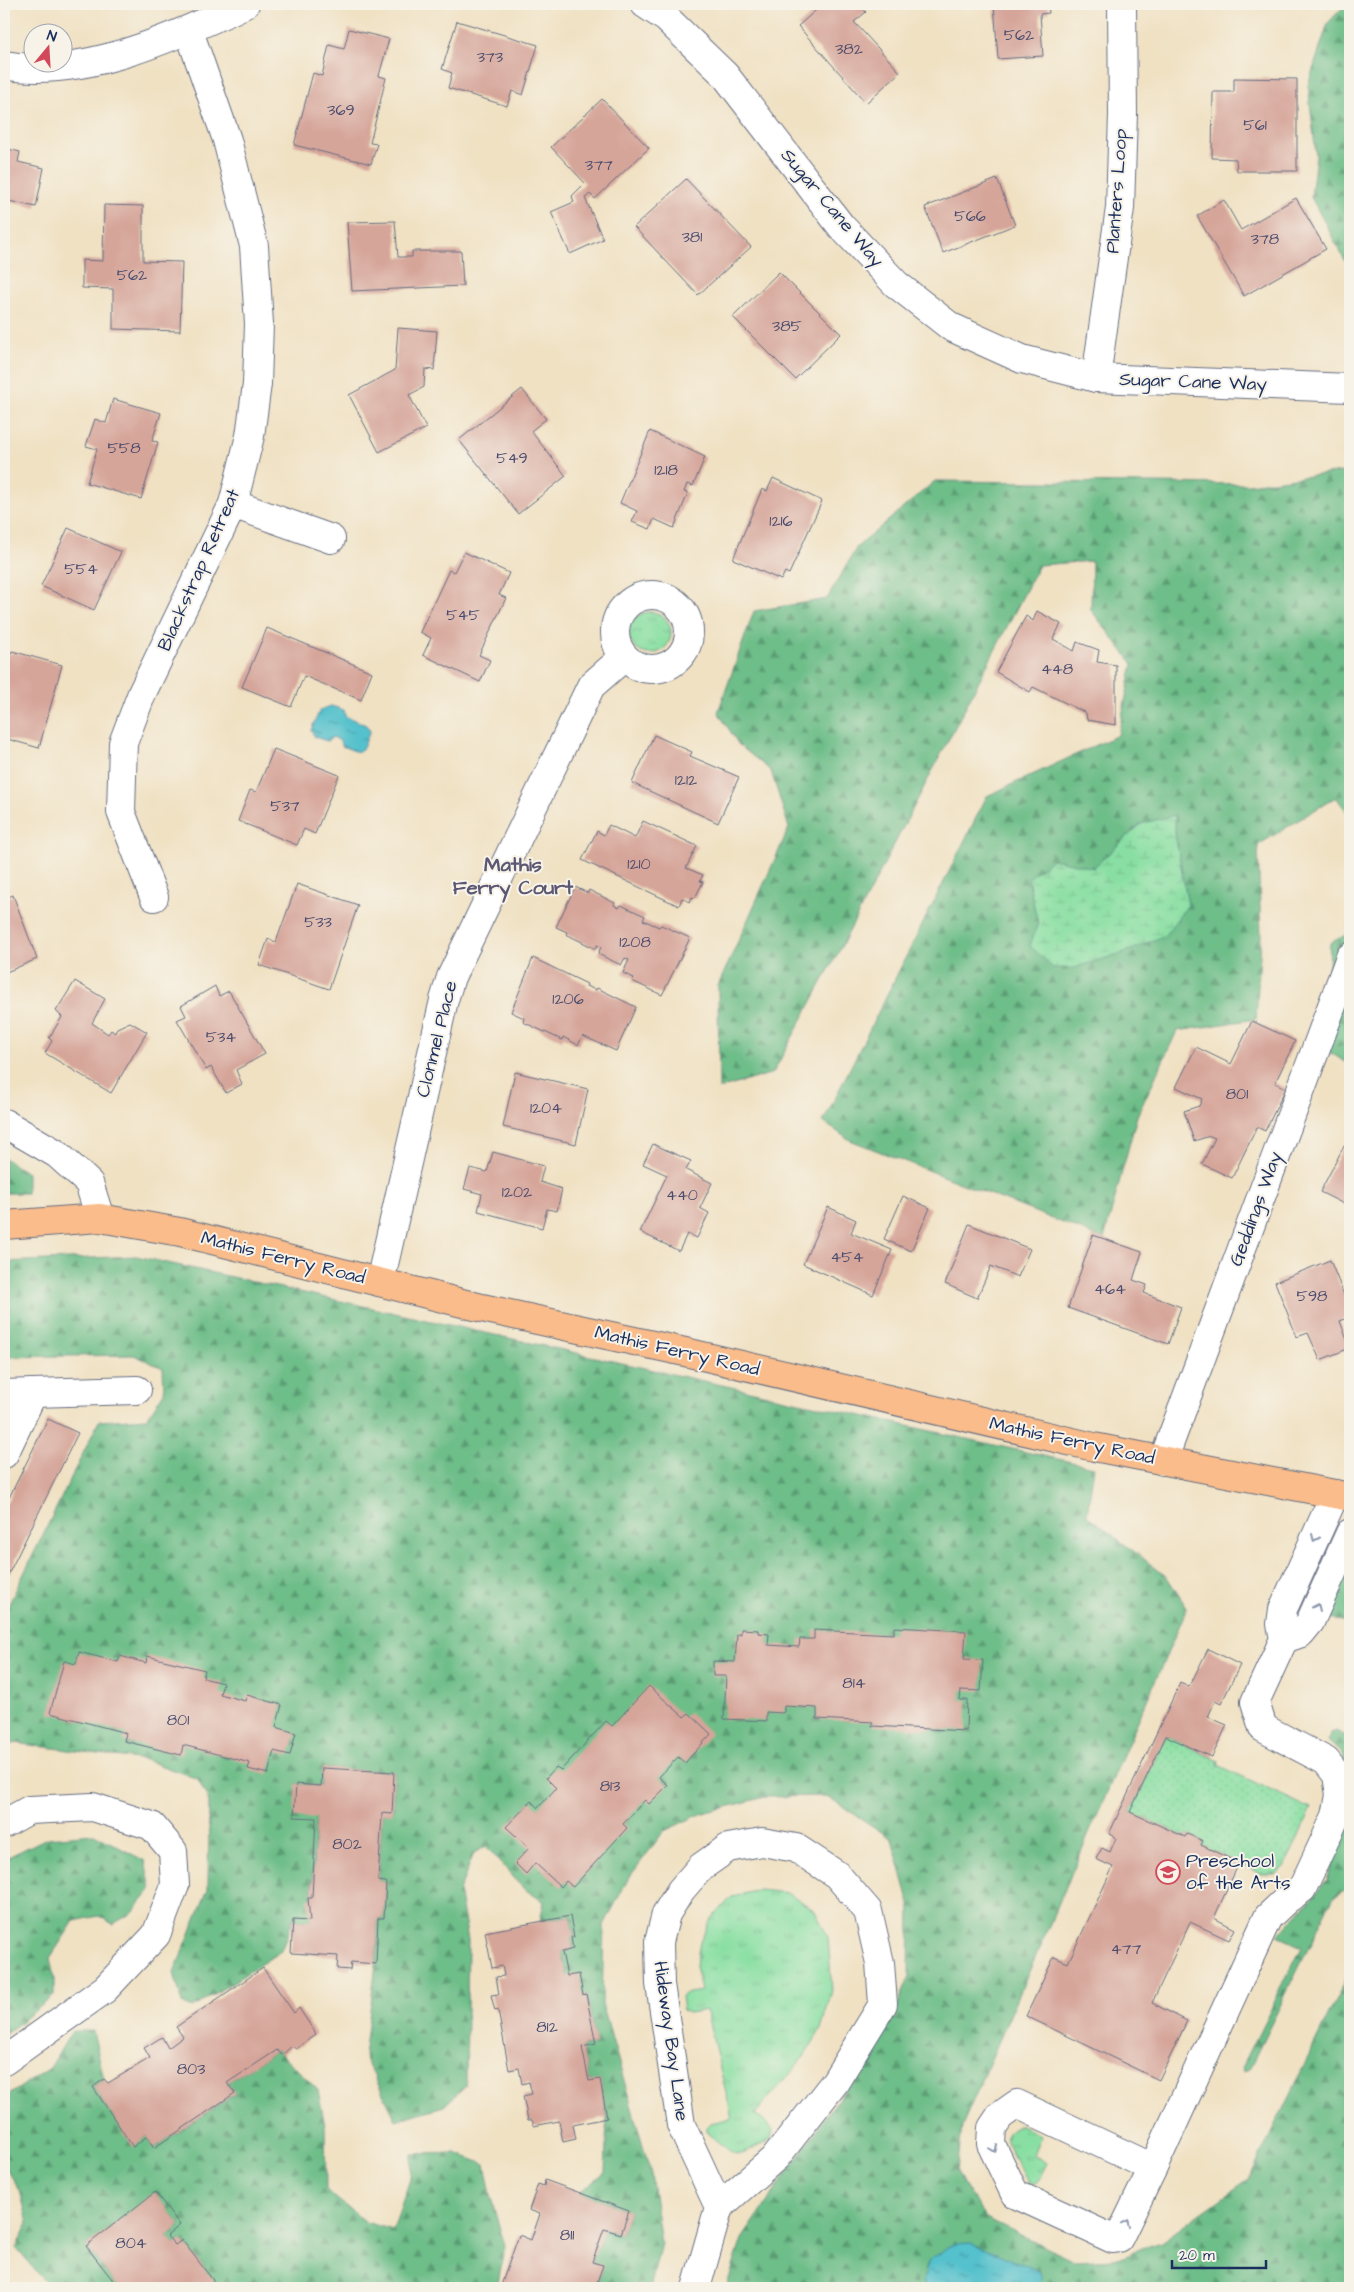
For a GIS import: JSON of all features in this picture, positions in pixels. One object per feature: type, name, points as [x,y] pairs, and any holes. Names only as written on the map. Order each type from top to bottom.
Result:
[{"type":"main road","name":"Mathis Ferry Road","points":[[4,1225],[100,1218],[180,1232],[482,1308],[695,1354],[1085,1445],[1343,1495]]},
{"type":"street","points":[[4,65],[23,69],[84,64],[189,31],[245,4]]},
{"type":"street","name":"Sugar Cane Way","points":[[646,4],[666,18],[725,75],[841,226],[896,284],[951,327],[1022,359],[1096,378],[1350,388]]},
{"type":"street","name":"Planters Loop","points":[[1096,378],[1120,208],[1123,114],[1122,4]]},
{"type":"street","name":"Blackstrap Retreat","points":[[154,897],[121,812],[123,743],[142,693],[233,504],[250,436],[257,384],[259,324],[254,246],[228,140],[189,31]]},
{"type":"street","points":[[233,504],[331,539]]},
{"type":"street","name":"Clonmel Place","points":[[380,1282],[451,976],[591,686],[624,657]]},
{"type":"street","name":"Geddings Way","points":[[1163,1461],[1350,957]]},
{"type":"street","points":[[4,1124],[57,1154],[89,1183],[100,1218]]},
{"type":"street","points":[[4,1394],[137,1390]]},
{"type":"street","points":[[4,1454],[33,1393]]},
{"type":"street","points":[[1153,2168],[1025,2106],[1016,2104],[1010,2108],[1000,2116],[992,2128],[991,2144],[1015,2194],[1113,2239],[1119,2238],[1153,2168],[1268,1917],[1302,1888],[1336,1816],[1340,1795],[1337,1775],[1326,1761],[1263,1728],[1255,1702],[1284,1639],[1281,1624],[1283,1609],[1343,1495]]},
{"type":"street","points":[[1284,1639],[1301,1633],[1310,1622],[1350,1533]]},
{"type":"street","points":[[4,1824],[29,1810],[93,1807],[152,1826],[173,1851],[175,1884],[156,1935],[106,1989],[4,2061]]},
{"type":"street","name":"Hideway Bay Lane","points":[[762,1842],[796,1848],[837,1874],[868,1912],[880,1963],[883,2004],[835,2082],[776,2157],[718,2207],[681,2125],[660,1984],[659,1942],[666,1914],[681,1890],[701,1867],[728,1848],[762,1842]]},
{"type":"street","points":[[696,2288],[718,2207]]},
{"type":"green space","points":[[1346,4],[1350,4],[1350,270],[1311,197],[1316,155],[1308,85],[1328,23]]},
{"type":"green space","points":[[1350,471],[1350,816],[1336,797],[1258,845],[1261,938],[1256,1019],[1177,1031],[1137,1116],[1104,1239],[850,1140],[823,1122],[987,796],[1118,735],[1133,664],[1091,610],[1092,561],[1039,565],[838,953],[773,1073],[719,1089],[718,986],[789,828],[771,771],[739,745],[718,712],[754,611],[827,599],[857,547],[935,481],[1249,484]],"holes":[[[1175,816],[1175,834],[1188,905],[1030,946],[1038,923],[1028,879],[1053,859],[1093,868],[1141,824]]]},
{"type":"green space","points":[[650,612],[665,618],[671,633],[665,648],[650,654],[635,648],[629,633],[635,618]]},
{"type":"green space","points":[[1175,815],[1175,834],[1188,905],[1165,935],[1131,950],[1074,968],[1053,968],[1030,946],[1038,923],[1028,878],[1053,859],[1093,868],[1141,824]]},
{"type":"green space","points":[[1350,933],[1350,1065],[1326,1050],[1330,943]]},
{"type":"green space","points":[[4,1158],[27,1173],[27,1193],[4,1193]]},
{"type":"green space","points":[[136,1256],[1094,1467],[1087,1515],[1167,1577],[1187,1608],[962,2126],[957,2173],[986,2218],[1076,2261],[1115,2259],[1161,2242],[1249,2179],[1350,1971],[1350,2288],[1037,2288],[1042,2278],[923,2281],[929,2288],[726,2288],[742,2239],[891,2022],[909,1977],[910,1904],[892,1839],[827,1796],[765,1797],[703,1813],[664,1831],[628,1879],[604,1925],[602,2004],[651,2174],[661,2243],[650,2288],[595,2288],[603,2266],[592,2262],[604,2229],[621,2234],[629,2211],[579,2193],[605,2172],[607,2118],[600,2080],[589,2081],[582,2047],[596,2044],[586,1994],[583,1995],[567,1976],[562,1952],[573,1949],[571,1937],[574,1936],[570,1916],[540,1921],[544,1902],[523,1888],[486,1846],[474,1853],[459,1891],[468,1940],[466,2085],[444,2106],[396,2120],[364,2056],[376,1964],[378,1918],[384,1918],[386,1882],[378,1881],[382,1813],[392,1813],[394,1772],[322,1768],[321,1786],[296,1784],[316,1818],[310,1921],[293,1920],[281,1951],[193,2008],[183,2004],[174,1973],[208,1889],[209,1802],[198,1779],[145,1760],[15,1743],[4,1750],[4,1614],[99,1421],[147,1418],[164,1392],[163,1368],[134,1355],[4,1357],[4,1262]]},
{"type":"green space","points":[[1350,1568],[1350,1622],[1328,1619],[1335,1594]]},
{"type":"green space","points":[[1336,1731],[1350,1738],[1350,1778],[1342,1754],[1328,1741],[1330,1733]]},
{"type":"green space","points":[[1166,1736],[1219,1761],[1218,1765],[1311,1809],[1285,1867],[1276,1874],[1261,1874],[1201,1845],[1203,1841],[1187,1834],[1185,1837],[1130,1812]]},
{"type":"green space","points":[[1350,1818],[1350,1886],[1333,1898],[1250,2067],[1244,2071],[1242,2067],[1302,1947],[1278,1936],[1327,1880]]},
{"type":"green space","points":[[94,1834],[145,1861],[151,1890],[132,1913],[113,1924],[99,1916],[74,1921],[50,1958],[54,1978],[54,1996],[4,2035],[4,1859],[47,1838]]},
{"type":"green space","points":[[759,1890],[789,1893],[815,1911],[828,1937],[832,1991],[821,2029],[802,2060],[755,2114],[773,2129],[771,2139],[750,2151],[738,2154],[726,2148],[707,2133],[707,2127],[711,2123],[732,2118],[706,2010],[688,2013],[683,2010],[681,1997],[684,1994],[701,1991],[696,1965],[700,1942],[712,1917],[732,1897]]},
{"type":"green space","points":[[72,2031],[93,2031],[104,2079],[93,2087],[133,2146],[147,2136],[154,2148],[235,2094],[227,2083],[277,2050],[318,2090],[325,2126],[326,2190],[365,2222],[393,2230],[410,2179],[412,2154],[455,2153],[485,2164],[493,2206],[505,2246],[497,2288],[219,2288],[182,2240],[175,2245],[167,2236],[180,2225],[155,2193],[86,2246],[119,2288],[50,2288],[16,2248],[28,2223],[20,2190],[4,2165],[4,2098],[50,2068]]},
{"type":"green space","points":[[1021,2125],[1041,2136],[1033,2155],[1047,2163],[1037,2182],[1031,2184],[1010,2150],[1007,2141],[1007,2135],[1010,2130]]},
{"type":"water","points":[[331,706],[344,710],[345,716],[366,725],[370,731],[363,748],[357,752],[342,746],[339,740],[333,737],[327,741],[315,737],[311,730],[320,710]]},
{"type":"water","points":[[971,2243],[1039,2271],[1042,2278],[1037,2288],[929,2288],[923,2281],[929,2261],[953,2244]]},
{"type":"building","points":[[823,4],[859,4],[866,12],[854,22],[900,72],[866,103],[798,26]]},
{"type":"building","points":[[994,4],[1048,4],[1049,13],[1040,14],[1043,56],[998,59]]},
{"type":"building","points":[[457,21],[538,45],[523,95],[512,91],[507,106],[448,88],[452,73],[442,69]]},
{"type":"building","points":[[349,29],[389,39],[379,76],[386,78],[370,143],[377,144],[371,164],[294,145],[313,73],[322,76],[329,45],[344,49]]},
{"type":"building","points":[[1234,78],[1297,79],[1297,171],[1237,171],[1236,159],[1212,158],[1213,92],[1234,92]]},
{"type":"building","points":[[602,99],[649,148],[595,199],[590,194],[585,198],[603,239],[570,254],[551,212],[574,202],[572,196],[585,183],[551,147]]},
{"type":"building","points":[[4,148],[20,152],[18,162],[44,168],[36,207],[4,200]]},
{"type":"building","points":[[686,179],[751,247],[698,295],[634,227]]},
{"type":"building","points":[[997,179],[1015,225],[943,253],[925,207]]},
{"type":"building","points":[[1296,198],[1326,249],[1244,296],[1197,216],[1224,200],[1241,230]]},
{"type":"building","points":[[104,205],[143,206],[143,261],[182,262],[180,331],[113,329],[113,289],[82,288],[82,260],[103,261]]},
{"type":"building","points":[[395,221],[398,257],[412,257],[412,251],[461,251],[463,286],[352,291],[347,222]]},
{"type":"building","points":[[779,272],[841,334],[795,379],[733,317]]},
{"type":"building","points":[[398,328],[437,331],[434,370],[425,369],[424,387],[409,395],[426,428],[379,452],[349,395],[395,370]]},
{"type":"building","points":[[522,389],[546,419],[531,431],[566,476],[518,514],[459,440]]},
{"type":"building","points":[[113,399],[161,413],[152,441],[158,442],[141,499],[87,483],[97,449],[86,446],[95,419],[106,423]]},
{"type":"building","points":[[650,431],[705,457],[693,486],[687,484],[684,492],[688,493],[674,528],[654,519],[650,529],[632,522],[637,511],[620,503]]},
{"type":"building","points":[[773,478],[822,501],[789,574],[785,572],[781,580],[733,559],[762,489],[767,491]]},
{"type":"building","points":[[68,528],[121,552],[94,610],[41,586]]},
{"type":"building","points":[[464,552],[509,573],[499,595],[506,598],[479,655],[490,660],[480,682],[423,655],[431,638],[420,632],[449,570],[454,572]]},
{"type":"building","points":[[1037,611],[1061,624],[1053,639],[1074,651],[1077,642],[1099,650],[1097,662],[1116,665],[1116,725],[1087,720],[1086,713],[1033,687],[1030,692],[996,672],[1026,616],[1033,621]]},
{"type":"building","points":[[267,628],[372,672],[361,700],[304,676],[291,707],[242,687]]},
{"type":"building","points":[[12,651],[62,665],[39,748],[4,738],[4,658],[5,652],[11,654]]},
{"type":"building","points":[[654,735],[692,752],[690,756],[739,777],[718,823],[632,783]]},
{"type":"building","points":[[274,749],[339,775],[315,834],[304,829],[297,845],[238,821],[250,790],[256,792]]},
{"type":"building","points":[[643,821],[697,846],[686,868],[703,875],[700,881],[703,882],[695,898],[692,897],[690,902],[682,898],[679,906],[582,860],[597,831],[604,835],[609,825],[635,838]]},
{"type":"building","points":[[297,884],[358,905],[329,989],[259,965],[268,939],[276,942]]},
{"type":"building","points":[[575,887],[588,893],[589,890],[615,903],[614,905],[619,908],[621,905],[645,916],[643,920],[659,927],[661,925],[690,938],[662,995],[632,981],[634,978],[623,973],[629,960],[625,958],[621,965],[598,954],[601,947],[597,945],[596,949],[556,927]]},
{"type":"building","points":[[13,895],[37,959],[4,973],[4,899]]},
{"type":"building","points":[[533,958],[587,984],[586,986],[596,990],[597,988],[636,1007],[616,1051],[583,1036],[578,1045],[563,1037],[562,1040],[523,1022],[524,1018],[511,1012]]},
{"type":"building","points":[[75,981],[105,999],[92,1023],[108,1034],[111,1030],[115,1033],[117,1028],[130,1022],[147,1032],[111,1093],[45,1053],[52,1041],[49,1038],[62,1017],[56,1011]]},
{"type":"building","points":[[215,986],[219,996],[229,991],[265,1054],[236,1070],[242,1084],[226,1093],[211,1067],[206,1070],[177,1020],[186,1016],[181,1006]]},
{"type":"building","points":[[1252,1021],[1295,1041],[1275,1083],[1286,1088],[1265,1131],[1257,1127],[1232,1178],[1202,1164],[1215,1138],[1210,1136],[1194,1141],[1184,1111],[1199,1106],[1202,1099],[1176,1087],[1196,1047],[1231,1064]]},
{"type":"building","points":[[515,1072],[588,1089],[576,1144],[503,1127]]},
{"type":"building","points":[[653,1144],[691,1161],[686,1170],[712,1183],[700,1208],[709,1213],[697,1238],[687,1234],[679,1251],[640,1232],[667,1175],[643,1164]]},
{"type":"building","points":[[1344,1146],[1350,1149],[1350,1207],[1320,1192]]},
{"type":"building","points":[[493,1152],[544,1166],[540,1182],[562,1189],[557,1211],[547,1209],[542,1228],[478,1211],[482,1194],[464,1189],[470,1168],[487,1172]]},
{"type":"building","points":[[903,1196],[930,1208],[911,1251],[884,1239]]},
{"type":"building","points":[[828,1207],[856,1220],[851,1233],[892,1250],[873,1295],[803,1264]]},
{"type":"building","points":[[969,1224],[1030,1249],[1018,1277],[991,1266],[977,1298],[945,1284]]},
{"type":"building","points":[[1093,1235],[1142,1252],[1133,1280],[1147,1285],[1144,1293],[1181,1307],[1168,1344],[1068,1308]]},
{"type":"building","points":[[1330,1260],[1350,1310],[1350,1317],[1340,1321],[1350,1348],[1320,1360],[1308,1333],[1297,1337],[1275,1282]]},
{"type":"building","points":[[48,1419],[78,1433],[4,1583],[4,1508]]},
{"type":"building","points":[[894,1627],[966,1631],[964,1659],[983,1660],[981,1691],[961,1690],[960,1700],[967,1700],[966,1731],[872,1726],[873,1722],[817,1719],[817,1708],[784,1706],[784,1713],[766,1712],[766,1721],[724,1719],[726,1676],[713,1676],[713,1661],[735,1662],[737,1634],[741,1634],[741,1629],[758,1630],[758,1633],[769,1634],[768,1645],[799,1647],[800,1639],[814,1639],[814,1630],[894,1634]]},
{"type":"building","points":[[1208,1649],[1240,1665],[1221,1704],[1215,1701],[1208,1717],[1227,1725],[1212,1757],[1166,1736],[1130,1812],[1185,1837],[1187,1834],[1203,1841],[1201,1845],[1239,1863],[1214,1918],[1235,1929],[1229,1940],[1190,1922],[1152,2003],[1187,2021],[1159,2080],[1026,2016],[1054,1957],[1068,1963],[1113,1867],[1096,1859],[1102,1848],[1110,1852],[1116,1838],[1109,1834],[1180,1683],[1189,1687]]},
{"type":"building","points":[[79,1652],[118,1662],[120,1656],[146,1663],[147,1656],[205,1670],[203,1678],[223,1683],[220,1694],[245,1701],[247,1695],[282,1705],[276,1727],[296,1733],[290,1755],[274,1751],[268,1774],[248,1769],[250,1763],[183,1745],[181,1755],[124,1741],[126,1733],[50,1713],[64,1661],[76,1664]]},
{"type":"building","points":[[649,1686],[684,1717],[689,1713],[711,1734],[685,1763],[678,1757],[659,1777],[668,1785],[649,1804],[645,1800],[623,1824],[627,1828],[573,1887],[566,1881],[561,1887],[535,1863],[526,1874],[515,1863],[529,1848],[506,1827],[531,1801],[538,1808],[556,1788],[546,1778],[556,1767],[561,1770],[606,1721],[612,1726]]},
{"type":"building","points":[[322,1768],[394,1772],[392,1814],[382,1813],[378,1881],[386,1882],[384,1918],[378,1918],[376,1964],[351,1962],[350,1970],[337,1969],[338,1956],[291,1953],[293,1920],[310,1921],[308,1898],[312,1898],[316,1818],[294,1817],[296,1784],[321,1786]]},
{"type":"building","points":[[570,1916],[574,1937],[571,1937],[573,1949],[562,1952],[567,1976],[579,1974],[583,1995],[586,1994],[596,2044],[582,2047],[589,2081],[600,2079],[607,2118],[573,2125],[576,2139],[563,2142],[559,2121],[534,2126],[532,2120],[528,2120],[523,2096],[532,2094],[529,2082],[522,2084],[519,2068],[509,2070],[498,2010],[495,2011],[491,1995],[499,1994],[496,1977],[504,1976],[502,1966],[492,1968],[485,1932]]},
{"type":"building","points":[[263,1968],[294,2013],[299,2008],[316,2034],[296,2049],[292,2046],[282,2055],[277,2050],[227,2083],[235,2093],[154,2148],[147,2136],[133,2147],[93,2087],[104,2079],[108,2083],[150,2058],[144,2048],[162,2037],[168,2048],[183,2037],[176,2027]]},
{"type":"building","points":[[545,2180],[629,2211],[621,2234],[604,2229],[592,2262],[603,2265],[595,2288],[500,2288],[519,2235],[531,2240],[540,2214],[529,2210],[538,2184],[544,2186]]},
{"type":"building","points":[[155,2192],[180,2225],[167,2236],[175,2245],[182,2240],[219,2288],[119,2288],[86,2246]]},
{"type":"place","name":"Preschool of the Arts","points":[[1168,1872]]},
{"type":"district","name":"Mathis Ferry Court","points":[[513,876]]}]
